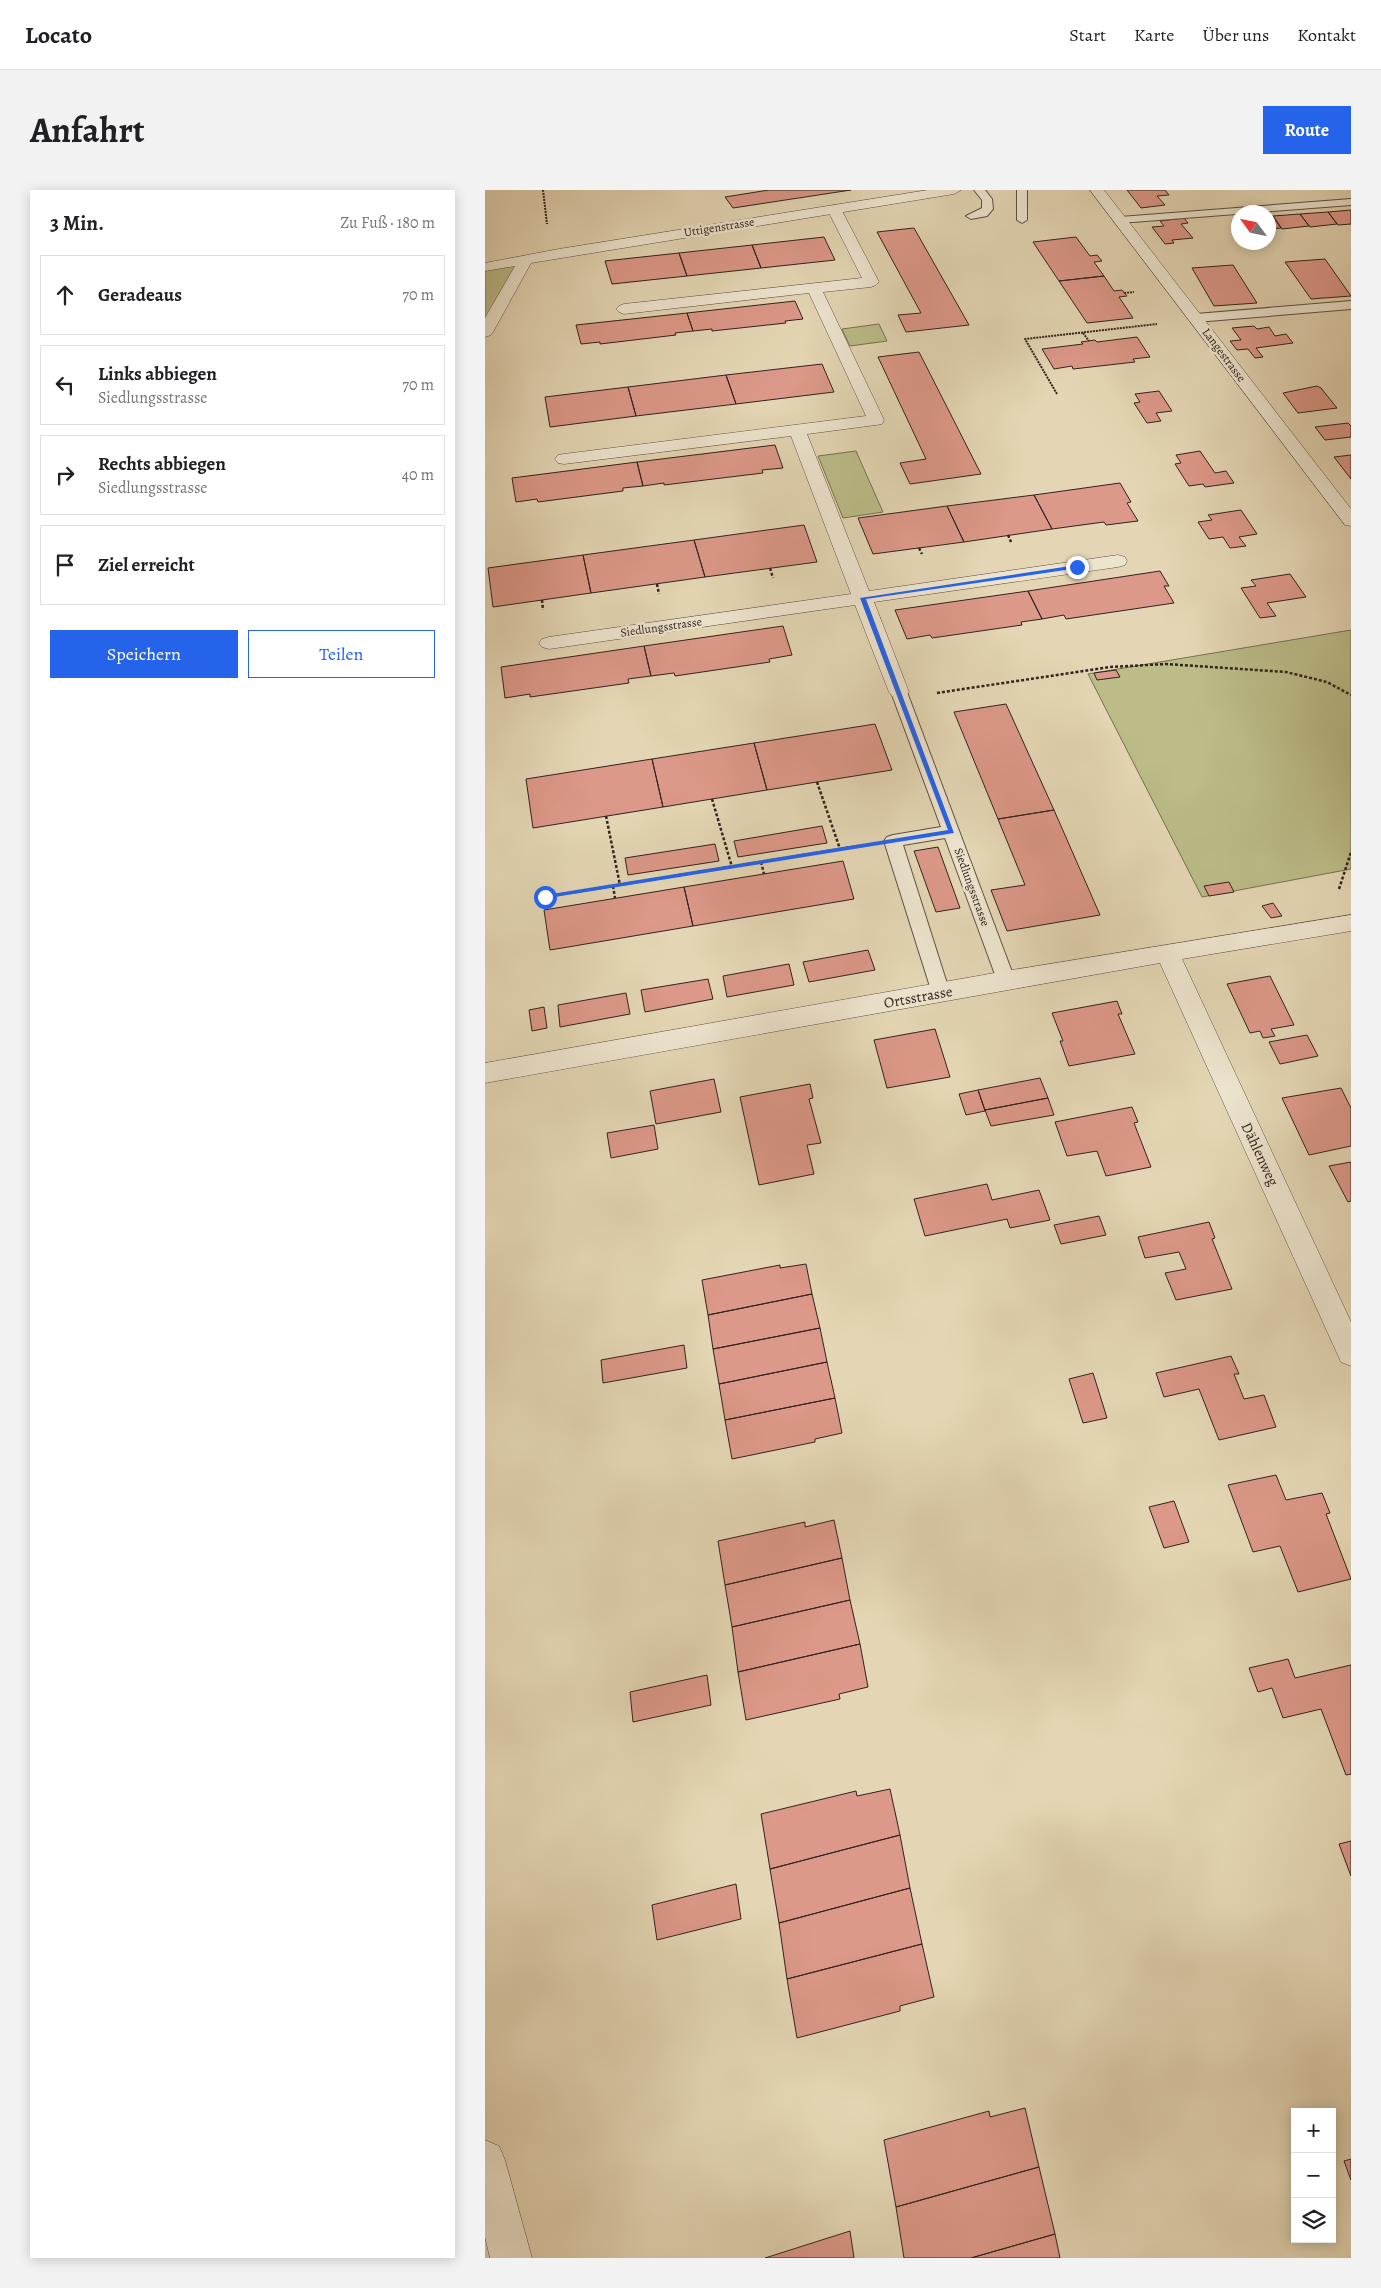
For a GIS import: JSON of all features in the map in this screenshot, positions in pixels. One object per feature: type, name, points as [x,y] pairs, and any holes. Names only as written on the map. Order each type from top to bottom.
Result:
[{"type":"street","name":"Uttigenstrasse","points":[[485,267],[954,190]]},
{"type":"street","name":"Langestrasse","points":[[1097,190],[1351,521]]},
{"type":"street","points":[[624,309],[871,282],[834,209]]},
{"type":"street","points":[[485,332],[526,259]]},
{"type":"street","points":[[564,459],[876,420],[814,288]]},
{"type":"street","name":"Siedlungsstrasse","points":[[797,430],[900,695]]},
{"type":"street","name":"Siedlungsstrasse","points":[[549,643],[1118,561]]},
{"type":"street","name":"Ortsstrasse","points":[[485,1073],[1006,980],[1351,922]]},
{"type":"street","name":"Dählenweg","points":[[1168,954],[1351,1353]]},
{"type":"street","points":[[485,2160],[511,2258]]},
{"type":"lane","points":[[971,216],[983,214],[988,209],[987,199],[979,190]]},
{"type":"lane","points":[[1022,190],[1023,220]]},
{"type":"lane","points":[[1120,220],[1351,202]]},
{"type":"lane","points":[[1197,319],[1351,305]]},
{"type":"lane","name":"Siedlungsstrasse","points":[[900,695],[1006,980]]},
{"type":"lane","points":[[941,993],[893,841],[952,831]]},
{"type":"path","points":[[1057,394],[1025,339],[1197,319]]},
{"type":"path","points":[[1083,333],[1089,341]]},
{"type":"path","points":[[900,695],[1101,668],[1151,664],[1286,672],[1327,682],[1351,695]]},
{"type":"path","points":[[817,782],[841,849]]},
{"type":"path","points":[[712,799],[732,867]]},
{"type":"path","points":[[606,816],[619,885]]},
{"type":"path","points":[[545,897],[893,841]]},
{"type":"path","points":[[1337,896],[1351,852]]},
{"type":"path","points":[[761,862],[764,874]]},
{"type":"path","points":[[613,886],[615,898]]},
{"type":"green space","points":[[526,259],[485,332],[485,267]]},
{"type":"green space","points":[[879,324],[887,341],[850,346],[842,329]]},
{"type":"green space","points":[[856,451],[883,512],[843,518],[818,456]]},
{"type":"green space","points":[[1351,630],[1351,869],[1202,897],[1088,674]]},
{"type":"building","points":[[769,190],[851,190],[733,208],[725,197]]},
{"type":"building","points":[[1127,190],[1165,190],[1169,195],[1157,196],[1165,205],[1141,208]]},
{"type":"building","points":[[1351,210],[1351,224],[1338,225],[1328,212]]},
{"type":"building","points":[[1328,212],[1337,224],[1310,227],[1300,214]]},
{"type":"building","points":[[1300,214],[1309,226],[1282,229],[1276,220],[1276,216]]},
{"type":"building","points":[[1184,218],[1188,223],[1181,224],[1193,238],[1172,240],[1174,243],[1165,244],[1152,227],[1164,226],[1160,221]]},
{"type":"building","points":[[1276,220],[1281,228],[1276,228]]},
{"type":"building","points":[[914,228],[969,325],[906,332],[898,315],[921,313],[877,232]]},
{"type":"building","points":[[824,237],[835,260],[761,268],[752,245]]},
{"type":"building","points":[[1076,237],[1090,256],[1097,255],[1102,261],[1094,262],[1104,276],[1059,281],[1033,242]]},
{"type":"building","points":[[752,245],[761,268],[687,276],[679,253]]},
{"type":"building","points":[[679,253],[687,276],[612,284],[605,261]]},
{"type":"building","points":[[1325,259],[1351,296],[1311,299],[1285,262]]},
{"type":"building","points":[[1233,265],[1257,303],[1214,306],[1192,268]]},
{"type":"building","points":[[1104,276],[1114,291],[1122,290],[1127,296],[1119,297],[1133,318],[1087,323],[1059,281]]},
{"type":"building","points":[[795,301],[803,319],[785,321],[786,323],[712,331],[712,329],[693,331],[687,313]]},
{"type":"building","points":[[687,313],[693,331],[675,333],[676,335],[600,344],[600,342],[581,344],[576,325]]},
{"type":"building","points":[[1254,326],[1257,329],[1269,327],[1275,336],[1286,334],[1293,343],[1256,348],[1263,357],[1255,358],[1248,349],[1237,350],[1230,341],[1241,340],[1232,328]]},
{"type":"building","points":[[1137,337],[1150,357],[1133,359],[1135,362],[1073,369],[1072,366],[1054,369],[1042,349],[1083,344],[1081,342],[1095,340],[1097,342]]},
{"type":"building","points":[[919,352],[981,474],[910,484],[900,463],[926,459],[878,357]]},
{"type":"building","points":[[822,364],[834,392],[736,404],[726,375]]},
{"type":"building","points":[[726,375],[736,404],[636,416],[628,387]]},
{"type":"building","points":[[1317,386],[1321,388],[1337,408],[1298,413],[1283,393]]},
{"type":"building","points":[[628,387],[636,416],[550,427],[545,397]]},
{"type":"building","points":[[1159,391],[1172,411],[1156,413],[1161,421],[1147,423],[1134,403],[1140,402],[1135,394]]},
{"type":"building","points":[[1348,423],[1351,426],[1351,437],[1325,440],[1315,427]]},
{"type":"building","points":[[775,445],[783,468],[762,470],[763,473],[643,486],[637,462]]},
{"type":"building","points":[[1200,451],[1215,473],[1226,471],[1234,483],[1205,487],[1203,484],[1189,486],[1175,464],[1181,463],[1176,455]]},
{"type":"building","points":[[1351,455],[1351,479],[1334,457]]},
{"type":"building","points":[[637,462],[643,486],[623,488],[623,491],[538,502],[537,499],[516,502],[512,478]]},
{"type":"building","points":[[1120,483],[1131,502],[1127,503],[1138,521],[1106,525],[1104,522],[1052,529],[1034,495]]},
{"type":"building","points":[[1034,495],[1052,529],[964,542],[947,506]]},
{"type":"building","points":[[947,506],[964,542],[873,554],[858,518]]},
{"type":"building","points":[[1241,510],[1257,534],[1239,537],[1246,546],[1230,548],[1223,537],[1209,539],[1198,522],[1212,520],[1208,515]]},
{"type":"building","points":[[804,525],[817,562],[705,577],[694,540]]},
{"type":"building","points":[[694,540],[705,577],[591,593],[583,555]]},
{"type":"building","points":[[583,555],[591,593],[493,607],[488,568]]},
{"type":"building","points":[[1160,571],[1169,586],[1164,586],[1174,603],[1066,619],[1064,615],[1042,619],[1028,591]]},
{"type":"building","points":[[1290,574],[1306,597],[1267,603],[1276,616],[1260,618],[1241,588],[1256,586],[1251,580]]},
{"type":"building","points":[[1028,591],[1042,619],[1021,622],[1022,625],[932,638],[930,635],[907,639],[895,610]]},
{"type":"building","points":[[783,626],[792,655],[769,659],[770,662],[675,676],[674,673],[651,676],[644,646]]},
{"type":"building","points":[[644,646],[651,676],[628,679],[629,683],[530,697],[530,694],[505,698],[501,667]]},
{"type":"building","points":[[1116,670],[1120,677],[1097,680],[1094,673]]},
{"type":"building","points":[[1006,704],[1054,810],[998,819],[954,712]]},
{"type":"building","points":[[875,724],[892,770],[767,790],[754,743]]},
{"type":"building","points":[[754,743],[767,790],[663,807],[652,759]]},
{"type":"building","points":[[652,759],[663,807],[533,828],[526,779]]},
{"type":"building","points":[[1054,810],[1100,915],[1007,931],[991,890],[1025,885],[998,819]]},
{"type":"building","points":[[822,826],[827,843],[738,857],[734,841]]},
{"type":"building","points":[[715,844],[719,861],[628,875],[625,858]]},
{"type":"building","points":[[938,847],[960,908],[936,912],[914,851]]},
{"type":"building","points":[[843,861],[854,899],[693,926],[684,887]]},
{"type":"building","points":[[1229,882],[1234,892],[1209,896],[1204,886]]},
{"type":"building","points":[[684,887],[693,926],[550,950],[544,910]]},
{"type":"building","points":[[1273,903],[1282,916],[1271,918],[1262,906]]},
{"type":"building","points":[[868,950],[875,970],[809,982],[803,962]]},
{"type":"building","points":[[789,964],[794,985],[727,997],[723,976]]},
{"type":"building","points":[[1270,976],[1294,1025],[1271,1029],[1275,1036],[1263,1038],[1260,1031],[1250,1033],[1227,984]]},
{"type":"building","points":[[708,979],[713,999],[645,1012],[641,990]]},
{"type":"building","points":[[626,993],[630,1014],[560,1027],[558,1005]]},
{"type":"building","points":[[1117,1001],[1122,1014],[1118,1014],[1135,1054],[1069,1066],[1060,1041],[1063,1041],[1052,1013]]},
{"type":"building","points":[[544,1007],[547,1028],[532,1031],[529,1010]]},
{"type":"building","points":[[935,1029],[950,1077],[887,1088],[874,1040]]},
{"type":"building","points":[[1307,1035],[1318,1056],[1280,1064],[1269,1042]]},
{"type":"building","points":[[1040,1078],[1048,1098],[985,1110],[978,1090]]},
{"type":"building","points":[[714,1079],[721,1112],[656,1124],[650,1091]]},
{"type":"building","points":[[810,1084],[813,1098],[809,1099],[821,1143],[807,1145],[814,1174],[759,1185],[740,1097]]},
{"type":"building","points":[[1341,1088],[1351,1108],[1351,1146],[1309,1155],[1282,1098]]},
{"type":"building","points":[[978,1090],[985,1111],[966,1115],[959,1094]]},
{"type":"building","points":[[1048,1098],[1054,1115],[991,1126],[985,1110]]},
{"type":"building","points":[[1132,1107],[1138,1122],[1134,1123],[1151,1167],[1106,1176],[1097,1151],[1067,1156],[1055,1122]]},
{"type":"building","points":[[654,1125],[658,1149],[611,1158],[607,1133]]},
{"type":"building","points":[[1351,1162],[1351,1201],[1348,1202],[1329,1166]]},
{"type":"building","points":[[987,1184],[992,1200],[1039,1190],[1050,1220],[1010,1228],[1007,1219],[925,1236],[914,1199]]},
{"type":"building","points":[[1099,1216],[1106,1235],[1061,1244],[1054,1225]]},
{"type":"building","points":[[1209,1222],[1215,1238],[1212,1239],[1232,1289],[1176,1300],[1165,1273],[1186,1269],[1179,1252],[1145,1258],[1138,1237]]},
{"type":"building","points":[[806,1264],[812,1294],[708,1315],[702,1280],[780,1265],[780,1268]]},
{"type":"building","points":[[812,1294],[820,1328],[713,1349],[708,1315]]},
{"type":"building","points":[[820,1328],[827,1362],[719,1384],[713,1349]]},
{"type":"building","points":[[684,1345],[687,1368],[603,1383],[601,1360]]},
{"type":"building","points":[[1231,1356],[1239,1374],[1234,1374],[1244,1399],[1264,1395],[1276,1427],[1219,1440],[1199,1389],[1164,1397],[1156,1373]]},
{"type":"building","points":[[827,1362],[835,1398],[725,1420],[719,1384]]},
{"type":"building","points":[[1093,1373],[1107,1418],[1083,1423],[1069,1379]]},
{"type":"building","points":[[835,1398],[842,1433],[815,1439],[815,1442],[732,1459],[725,1420]]},
{"type":"building","points":[[1276,1475],[1286,1500],[1322,1493],[1330,1513],[1326,1514],[1351,1579],[1298,1592],[1280,1546],[1253,1552],[1228,1485]]},
{"type":"building","points":[[1174,1501],[1189,1542],[1164,1548],[1149,1507]]},
{"type":"building","points":[[834,1520],[842,1558],[725,1585],[718,1541],[805,1522],[805,1527]]},
{"type":"building","points":[[842,1558],[850,1600],[732,1627],[725,1585]]},
{"type":"building","points":[[850,1600],[860,1644],[738,1672],[732,1627]]},
{"type":"building","points":[[860,1644],[868,1687],[839,1694],[840,1699],[746,1720],[738,1672]]},
{"type":"building","points":[[1288,1659],[1295,1678],[1351,1665],[1351,1774],[1346,1775],[1321,1709],[1283,1718],[1272,1688],[1258,1692],[1249,1668]]},
{"type":"building","points":[[707,1675],[711,1705],[633,1722],[630,1692]]},
{"type":"building","points":[[890,1789],[900,1835],[770,1869],[761,1814],[856,1791],[857,1796]]},
{"type":"building","points":[[900,1835],[910,1888],[779,1923],[770,1869]]},
{"type":"building","points":[[1351,1841],[1351,1876],[1339,1844]]},
{"type":"building","points":[[736,1884],[741,1919],[657,1940],[652,1905]]},
{"type":"building","points":[[910,1888],[922,1944],[787,1979],[779,1923]]},
{"type":"building","points":[[922,1944],[934,1997],[900,2006],[900,2011],[797,2038],[787,1979]]},
{"type":"building","points":[[1025,2108],[1039,2167],[896,2207],[884,2140],[989,2111],[990,2117]]},
{"type":"building","points":[[1351,2159],[1351,2180],[1344,2161]]},
{"type":"building","points":[[1039,2167],[1055,2234],[971,2258],[904,2258],[896,2207]]},
{"type":"building","points":[[850,2231],[854,2258],[765,2258]]},
{"type":"building","points":[[1055,2234],[1060,2258],[971,2258]]},
{"type":"route","points":[[545,897],[952,831],[863,598],[1077,567]]}]
